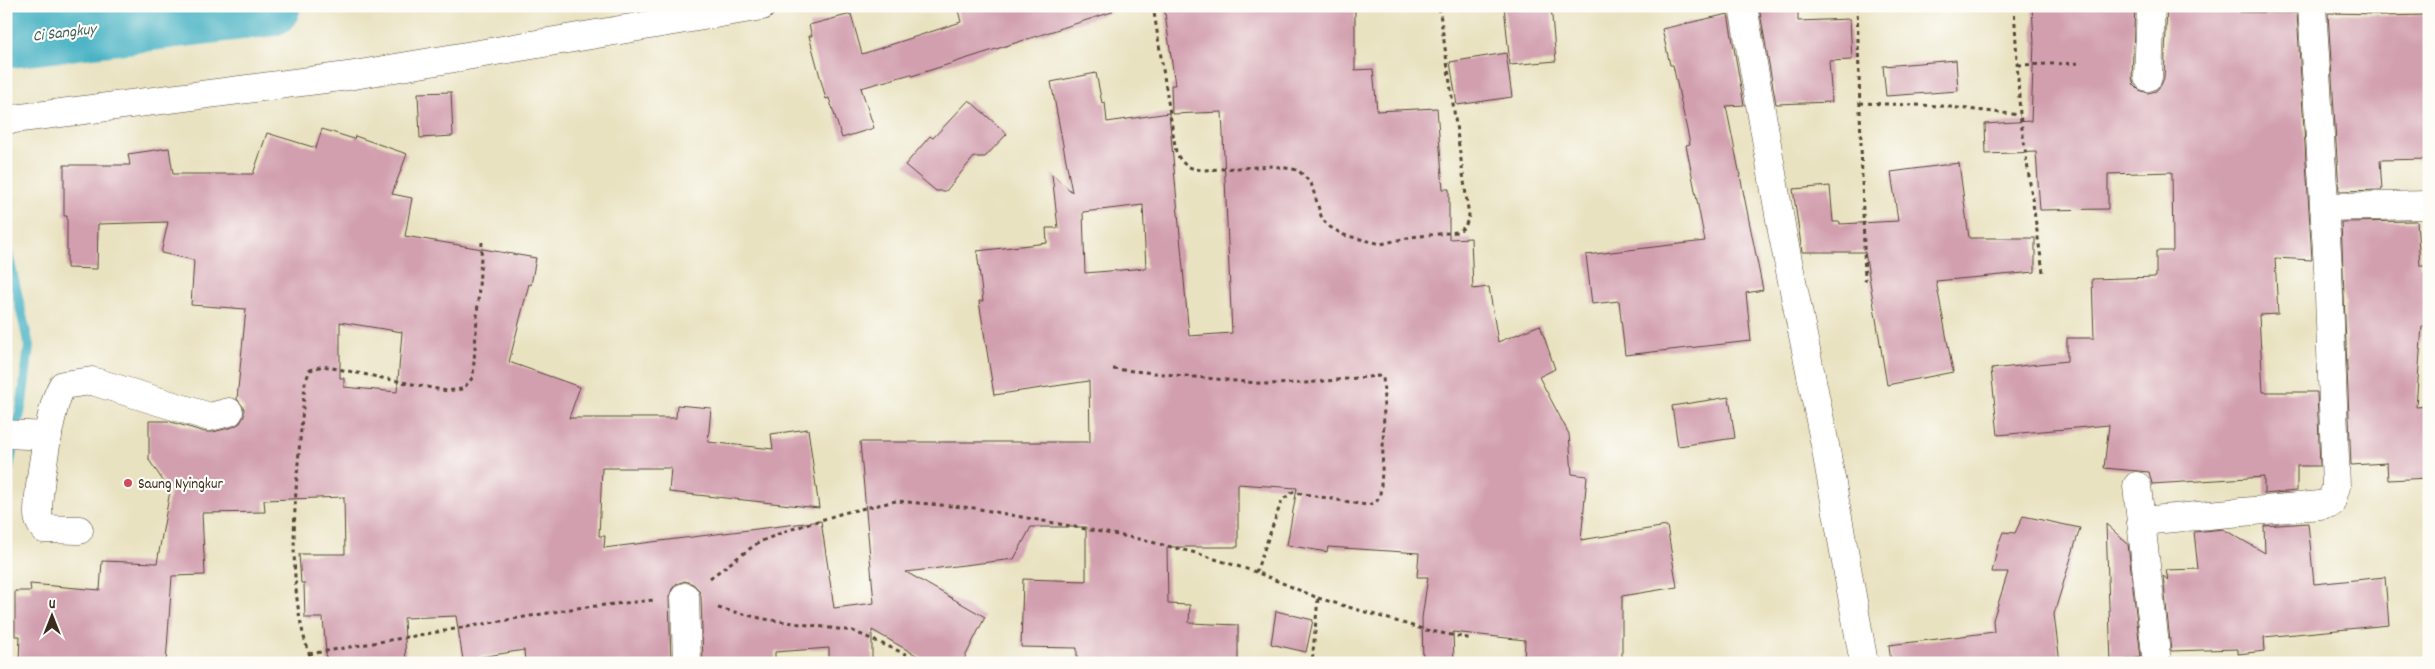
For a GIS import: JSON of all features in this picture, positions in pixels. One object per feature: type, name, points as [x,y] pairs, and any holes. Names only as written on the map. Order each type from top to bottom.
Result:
[{"type":"street","points":[[14,119],[348,76],[762,6]]},
{"type":"street","points":[[1743,6],[1782,231],[1825,445],[1864,663]]},
{"type":"street","points":[[2148,77],[2150,6]]},
{"type":"street","points":[[2141,521],[2320,506],[2331,503],[2336,487],[2324,207],[2312,6]]},
{"type":"street","points":[[2324,207],[2429,205]]},
{"type":"street","points":[[79,530],[44,529],[40,525],[38,516],[43,435],[57,393],[63,385],[92,381],[210,416],[229,412]]},
{"type":"street","points":[[6,434],[43,435]]},
{"type":"street","points":[[2137,486],[2157,663]]},
{"type":"street","points":[[684,597],[687,663]]},
{"type":"path","points":[[1153,6],[1176,152],[1182,164],[1192,169],[1204,170],[1273,166],[1298,170],[1312,183],[1322,219],[1330,227],[1344,235],[1381,244],[1410,237],[1457,232],[1465,227],[1469,216],[1439,6]]},
{"type":"path","points":[[1857,6],[1865,281]]},
{"type":"path","points":[[2014,6],[2020,115],[2043,272]]},
{"type":"path","points":[[2018,65],[2082,63]]},
{"type":"path","points":[[1860,103],[1941,106],[2020,115]]},
{"type":"path","points":[[313,663],[300,616],[293,551],[305,384],[310,370],[323,366],[447,392],[463,389],[473,377],[482,242]]},
{"type":"path","points":[[1113,369],[1267,384],[1305,384],[1378,376],[1383,378],[1382,456],[1379,498],[1374,504],[1366,506],[1293,492],[1286,495],[1282,500],[1256,572]]},
{"type":"path","points":[[684,597],[759,542],[796,527],[896,502],[974,508],[1139,539],[1196,553],[1256,572],[1318,598],[1426,630],[1472,639]]},
{"type":"path","points":[[309,654],[577,608],[684,597],[720,609],[764,619],[812,624],[858,632],[926,663]]},
{"type":"path","points":[[1312,663],[1318,598]]},
{"type":"building","points":[[976,6],[1112,6],[1112,12],[912,76],[911,74],[861,88],[874,128],[842,138],[829,98],[826,99],[809,36],[812,36],[809,25],[851,14],[862,54],[961,22],[958,10]]},
{"type":"building","points":[[1164,6],[1355,6],[1355,70],[1373,69],[1377,111],[1437,108],[1443,189],[1449,189],[1449,239],[1471,238],[1473,289],[1489,287],[1498,342],[1540,325],[1555,369],[1539,377],[1569,434],[1572,474],[1587,476],[1581,540],[1667,526],[1677,587],[1622,596],[1622,663],[1524,663],[1525,640],[1453,632],[1454,663],[1423,663],[1422,618],[1428,577],[1417,577],[1419,553],[1328,547],[1327,552],[1287,545],[1297,488],[1238,484],[1238,547],[1167,547],[1168,604],[1190,605],[1189,623],[1238,625],[1238,663],[1077,663],[1077,648],[1021,647],[1023,579],[1086,581],[1086,527],[1031,527],[1014,559],[906,572],[985,617],[962,663],[930,663],[872,630],[872,663],[829,663],[829,648],[775,652],[775,663],[703,663],[701,596],[693,584],[685,581],[676,584],[669,597],[671,663],[525,663],[524,650],[463,660],[456,616],[404,618],[406,663],[327,663],[323,618],[305,618],[304,583],[301,583],[299,554],[345,554],[344,497],[264,500],[265,512],[202,513],[205,575],[172,576],[166,663],[19,663],[20,636],[15,636],[15,591],[31,591],[30,584],[100,590],[102,561],[157,563],[170,491],[149,460],[149,421],[168,421],[205,432],[213,432],[233,427],[240,423],[244,416],[244,408],[237,399],[246,309],[191,305],[194,260],[161,253],[168,222],[98,224],[97,269],[67,268],[67,216],[64,216],[64,165],[130,165],[128,154],[169,148],[173,174],[253,174],[267,133],[316,148],[322,129],[354,139],[355,136],[407,154],[392,194],[412,198],[405,236],[536,258],[531,285],[529,284],[509,362],[580,387],[569,418],[676,418],[677,405],[711,408],[708,442],[773,449],[771,434],[808,429],[819,508],[669,492],[671,468],[602,468],[599,536],[605,536],[604,548],[821,521],[834,608],[874,603],[860,442],[1090,442],[1089,381],[994,395],[979,301],[983,301],[977,251],[1047,243],[1046,228],[1058,228],[1052,174],[1072,192],[1051,82],[1096,73],[1102,103],[1105,102],[1107,122],[1169,113],[1189,336],[1232,333],[1222,112],[1172,114],[1171,85],[1175,85]],"holes":[[[1143,205],[1146,268],[1085,273],[1083,212]],[[340,322],[402,332],[397,392],[344,387],[344,378],[340,378]]]},
{"type":"building","points":[[1504,6],[1551,6],[1556,61],[1510,65]]},
{"type":"building","points":[[1798,6],[1798,21],[1850,19],[1852,60],[1829,61],[1832,102],[1776,104],[1759,7]]},
{"type":"building","points":[[2032,6],[2135,6],[2132,77],[2134,85],[2139,90],[2148,93],[2156,91],[2164,78],[2167,6],[2240,8],[2240,12],[2297,13],[2312,260],[2275,258],[2278,314],[2259,315],[2263,392],[2317,392],[2320,466],[2297,466],[2297,491],[2264,494],[2264,477],[2152,484],[2149,472],[2104,468],[2109,425],[1998,435],[1991,369],[2067,361],[2067,338],[2094,338],[2092,279],[2156,277],[2156,251],[2173,251],[2172,172],[2108,174],[2108,209],[2040,210],[2036,152],[1986,154],[1985,124],[2031,121],[2034,43]]},
{"type":"building","points":[[2328,13],[2379,14],[2379,16],[2429,15],[2429,159],[2380,160],[2382,190],[2339,191]]},
{"type":"building","points":[[1728,14],[1744,105],[1726,106],[1763,290],[1746,293],[1751,341],[1625,355],[1619,301],[1592,304],[1586,255],[1705,241],[1686,145],[1690,144],[1673,65],[1670,65],[1662,29]]},
{"type":"building","points":[[1506,53],[1512,97],[1457,105],[1450,62]]},
{"type":"building","points":[[1956,60],[1958,91],[1886,96],[1883,66]]},
{"type":"building","points":[[451,92],[453,136],[420,138],[418,93]]},
{"type":"building","points":[[969,100],[1007,134],[985,157],[974,157],[946,191],[936,191],[905,165],[930,136],[933,138]]},
{"type":"building","points":[[1959,163],[1969,238],[2035,238],[2035,272],[1936,281],[1953,372],[1887,385],[1865,252],[1802,252],[1793,189],[1830,186],[1833,222],[1840,222],[1840,224],[1898,221],[1891,172]]},
{"type":"building","points":[[2417,221],[2420,266],[2429,266],[2429,327],[2422,326],[2416,407],[2429,406],[2429,478],[2388,480],[2387,463],[2351,465],[2341,222]]},
{"type":"building","points":[[1729,397],[1735,438],[1678,446],[1672,406]]},
{"type":"building","points":[[2023,516],[2080,528],[2054,614],[2060,663],[1891,663],[1889,645],[1994,632],[1993,620],[2008,572],[1992,572],[1998,545],[2003,532],[2015,533]]},
{"type":"building","points":[[2308,523],[2314,584],[2385,577],[2389,625],[2264,637],[2265,651],[2238,654],[2238,649],[2171,651],[2163,576],[2168,580],[2166,570],[2198,569],[2194,532],[2223,529],[2265,553],[2264,526]]},
{"type":"building","points":[[2106,524],[2128,544],[2141,657],[2111,663]]},
{"type":"building","points":[[1276,611],[1313,620],[1306,652],[1271,644]]},
{"type":"waterway","name":"Ci Sangkuy","points":[[6,38],[270,6]]},
{"type":"waterway","points":[[6,245],[29,346],[22,403],[6,481]]},
{"type":"place","name":"Saung Nyingkur","points":[[128,483]]}]
